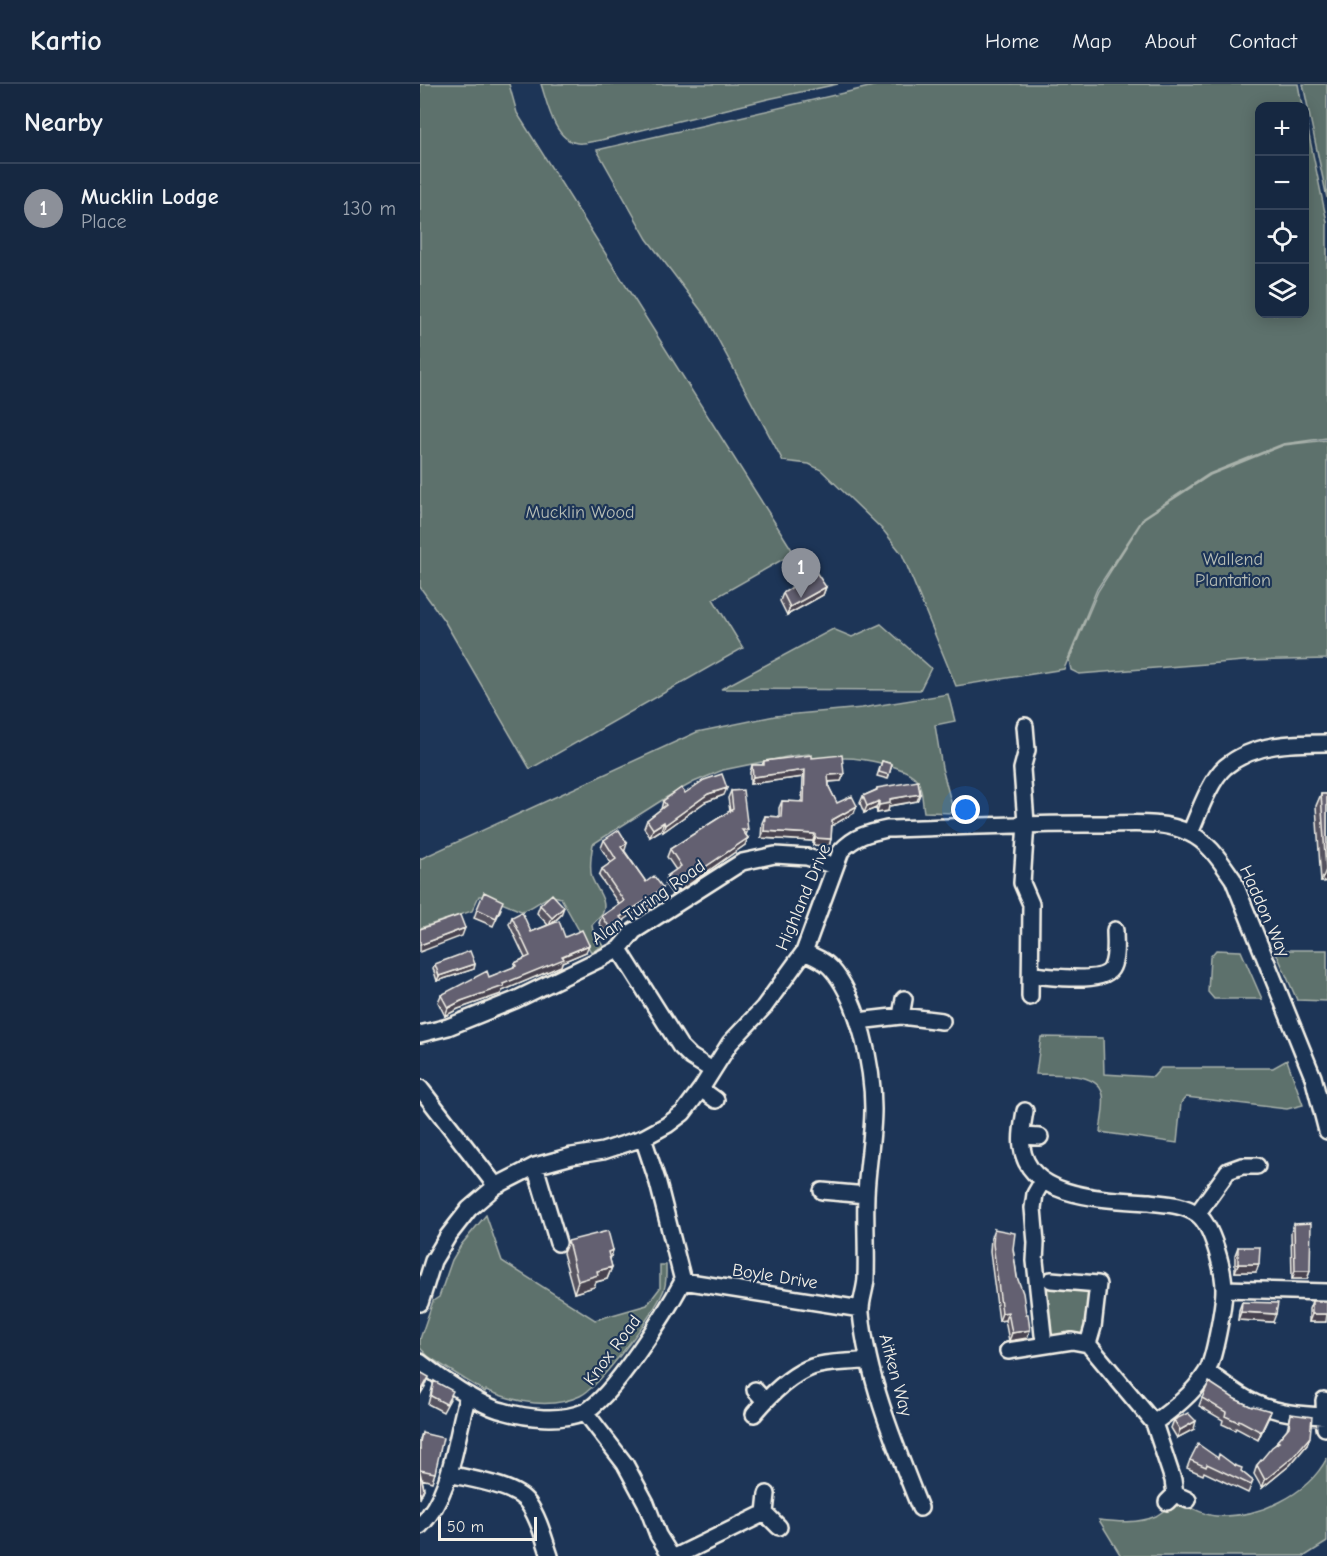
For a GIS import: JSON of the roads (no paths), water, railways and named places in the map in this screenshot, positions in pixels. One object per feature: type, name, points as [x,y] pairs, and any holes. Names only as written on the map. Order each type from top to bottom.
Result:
[{"type":"street","points":[[1022,732],[1027,750],[1022,769],[1026,823],[1022,883],[1031,904],[1030,997]]},
{"type":"street","points":[[1190,833],[1206,797],[1224,768],[1246,754],[1267,747],[1292,743],[1327,743]]},
{"type":"street","name":"Haddon Way","points":[[963,826],[1026,823],[1147,824],[1190,833],[1213,850],[1233,879],[1313,1077],[1327,1131]]},
{"type":"street","name":"Highland Drive","points":[[420,1302],[433,1261],[448,1236],[469,1209],[496,1186],[535,1166],[603,1151],[643,1138],[668,1125],[683,1113],[701,1089],[729,1043],[764,1007],[804,952],[841,851],[852,840],[865,833],[887,829],[963,826]]},
{"type":"street","name":"Alan Turing Road","points":[[420,1034],[448,1027],[515,1000],[619,949],[634,931],[742,862],[775,855],[807,857],[835,866]]},
{"type":"street","points":[[1032,975],[1095,978],[1108,974],[1115,956],[1115,930]]},
{"type":"street","points":[[619,949],[680,1046],[691,1057],[712,1070]]},
{"type":"street","name":"Aitken Way","points":[[804,952],[830,967],[843,984],[858,1021],[872,1080],[873,1111],[866,1195],[866,1280],[861,1309],[868,1360],[883,1408],[919,1496]]},
{"type":"street","points":[[901,1016],[904,999]]},
{"type":"street","points":[[858,1021],[901,1016],[942,1021]]},
{"type":"street","points":[[420,1088],[496,1186]]},
{"type":"street","points":[[701,1089],[716,1100]]},
{"type":"street","points":[[1025,1111],[1022,1149],[1029,1166],[1042,1182],[1094,1198],[1175,1204],[1197,1214],[1211,1232],[1224,1289],[1217,1338],[1207,1372],[1183,1401],[1154,1423]]},
{"type":"street","points":[[1022,1136],[1040,1137]]},
{"type":"street","points":[[643,1138],[658,1184],[683,1281]]},
{"type":"street","points":[[535,1166],[558,1243]]},
{"type":"street","points":[[1197,1214],[1224,1167],[1257,1166]]},
{"type":"street","points":[[1042,1182],[1035,1194],[1033,1208],[1036,1243],[1028,1261],[1043,1335]]},
{"type":"street","points":[[822,1191],[866,1195]]},
{"type":"street","points":[[1051,1280],[1098,1284],[1093,1327],[1088,1344]]},
{"type":"street","name":"Boyle Drive","points":[[683,1281],[861,1309]]},
{"type":"street","name":"Knox Road","points":[[420,1362],[468,1395],[501,1411],[541,1417],[561,1417],[585,1412],[605,1395],[634,1358],[671,1304],[683,1281]]},
{"type":"street","points":[[1224,1289],[1327,1292]]},
{"type":"street","points":[[1008,1351],[1072,1341],[1088,1344],[1154,1423],[1173,1480],[1176,1499]]},
{"type":"street","points":[[754,1414],[760,1395],[813,1366],[868,1360]]},
{"type":"street","points":[[1207,1372],[1253,1403],[1325,1422],[1324,1400]]},
{"type":"street","points":[[420,1526],[441,1497],[449,1474],[468,1395]]},
{"type":"street","points":[[585,1412],[625,1464],[646,1503],[658,1535],[672,1556]]},
{"type":"street","points":[[449,1474],[486,1482],[518,1494],[527,1501],[535,1514],[550,1556]]},
{"type":"street","points":[[765,1513],[767,1494]]},
{"type":"street","points":[[765,1513],[779,1527]]},
{"type":"street","points":[[676,1556],[765,1513]]},
{"type":"place","name":"Mucklin Lodge","points":[[801,598]]},
{"type":"park label","name":"Mucklin Wood","points":[[580,512]]},
{"type":"park label","name":"Wallend Plantation","points":[[1233,569]]}]
